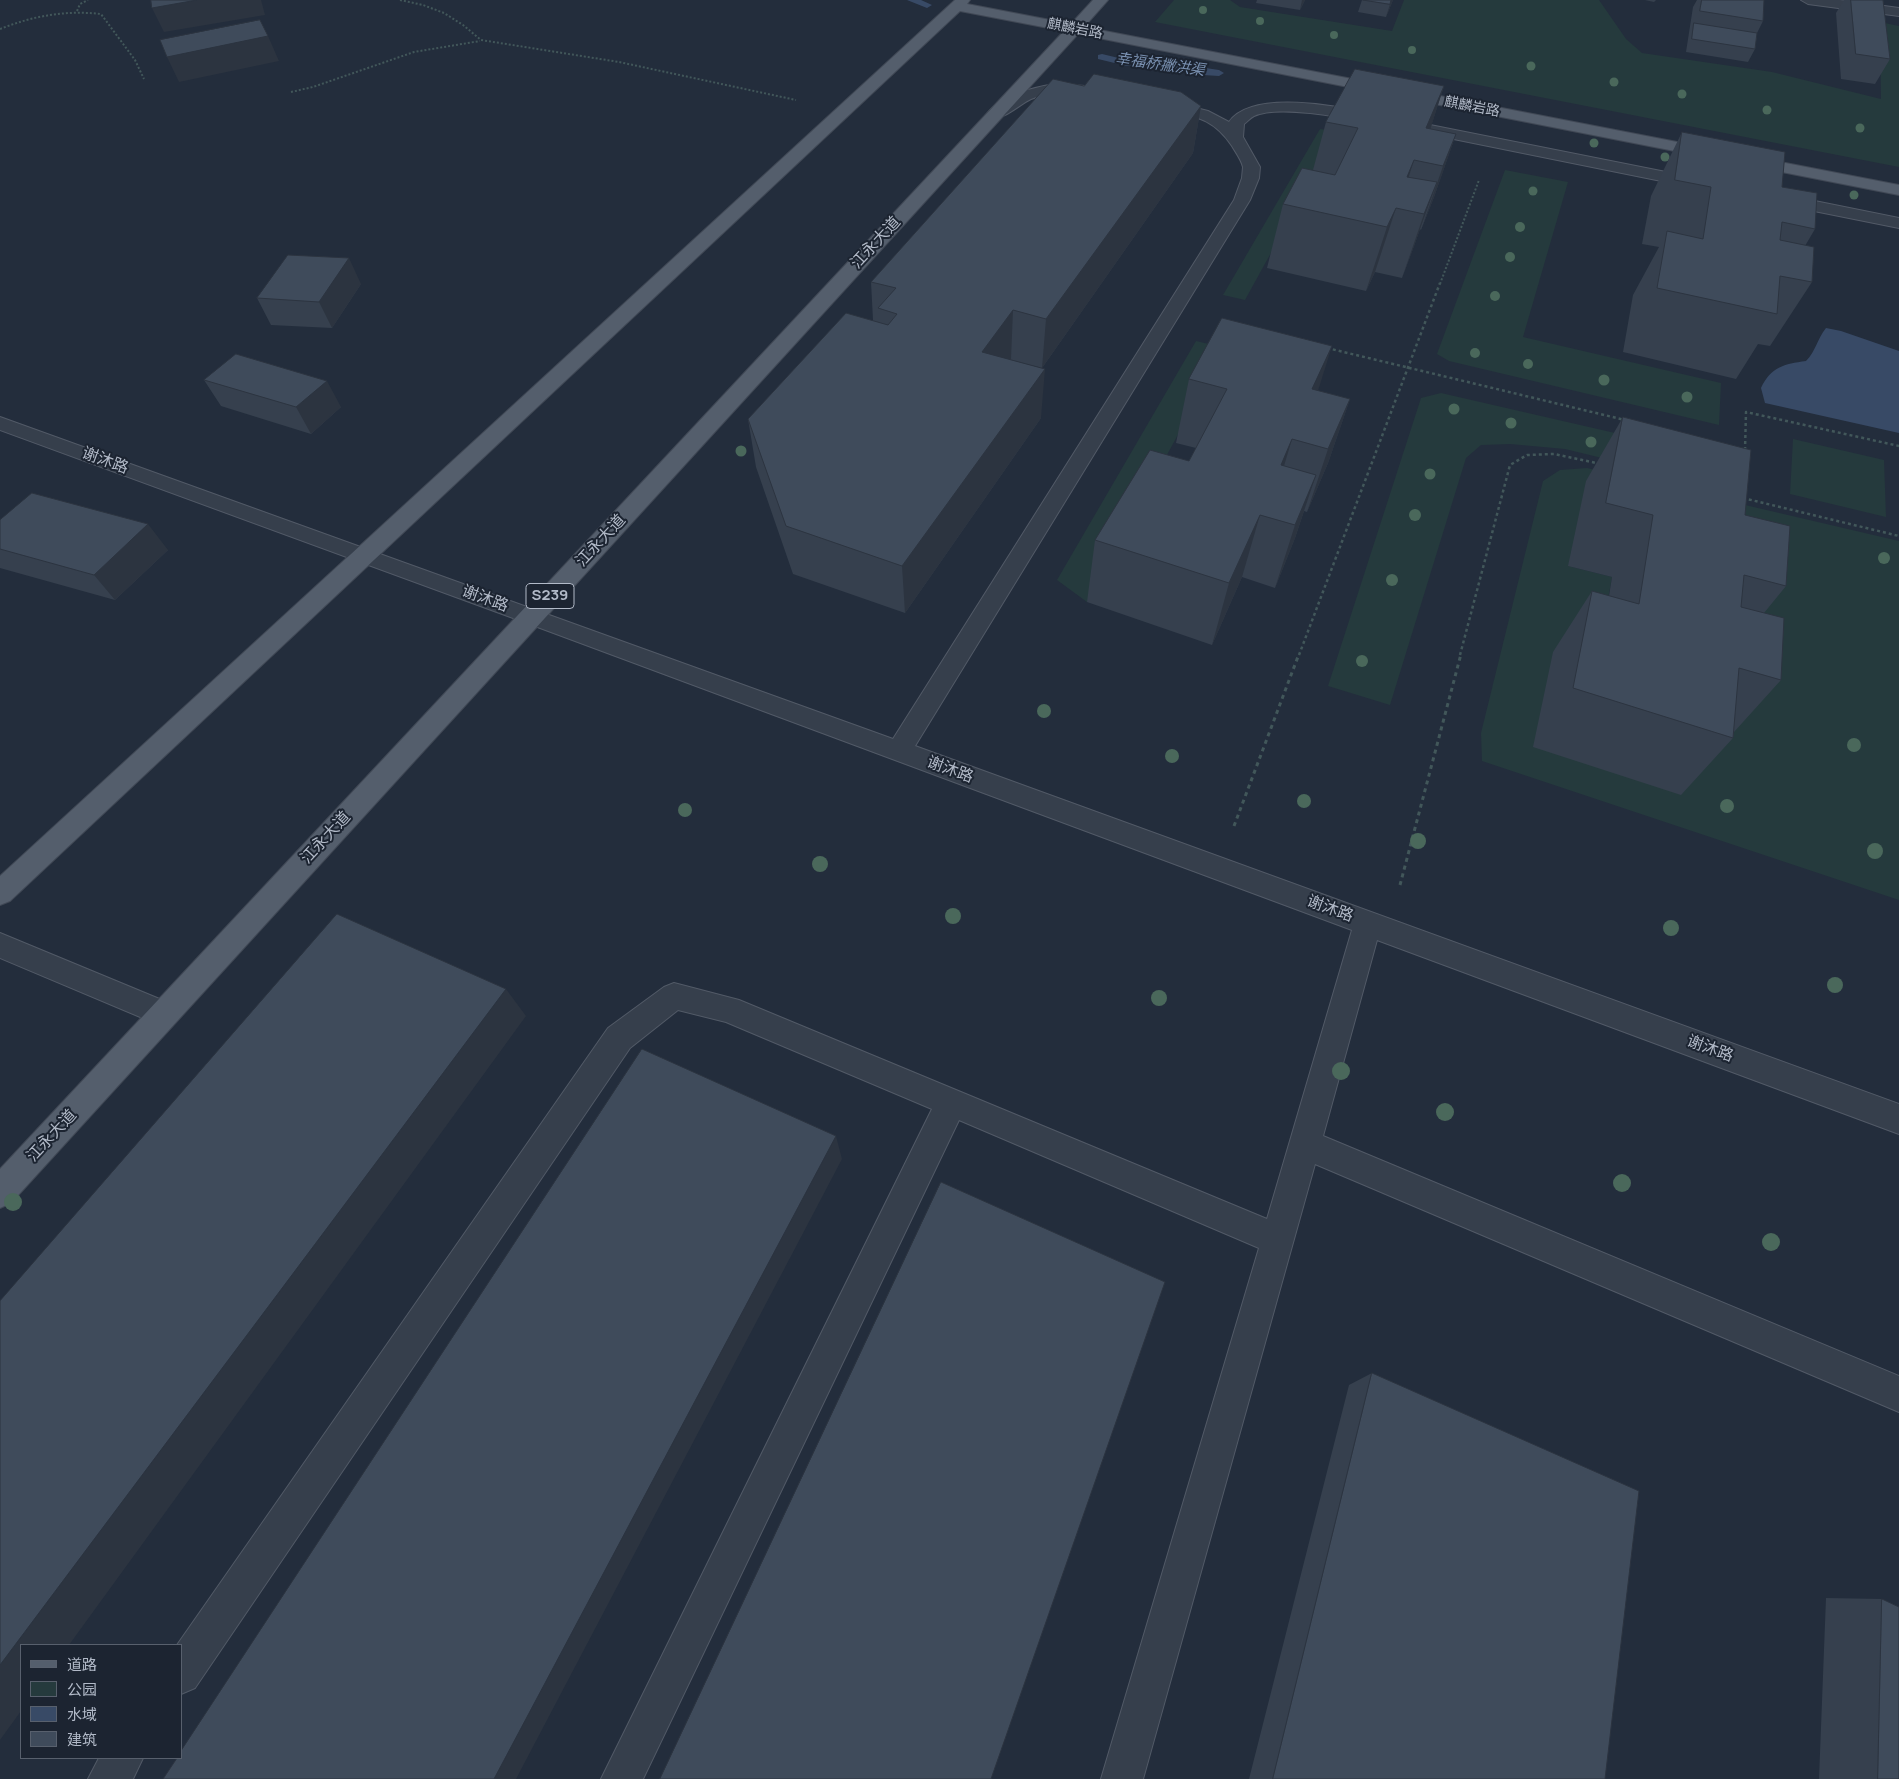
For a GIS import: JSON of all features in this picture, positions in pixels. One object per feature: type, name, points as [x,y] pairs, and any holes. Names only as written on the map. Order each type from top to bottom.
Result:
[{"type":"main road","name":"江永大道","points":[[0,1192],[1101,0]]},
{"type":"main road","name":"麒麟岩路","points":[[960,3],[1074,29],[1899,190]]},
{"type":"main road","points":[[0,893],[960,3]]},
{"type":"street","points":[[1808,0],[1899,12]]},
{"type":"street","points":[[995,114],[1029,93],[1051,88],[1094,91]]},
{"type":"street","points":[[899,751],[1242,200],[1250,180],[1252,167],[1249,158],[1235,136],[1223,124],[1210,116],[1147,101]]},
{"type":"street","points":[[1235,136],[1235,126],[1246,114],[1274,107],[1330,110],[1387,121]]},
{"type":"street","points":[[1406,125],[1718,187]]},
{"type":"street","points":[[1766,196],[1899,223]]},
{"type":"street","name":"谢沐路","points":[[0,423],[532,616],[1899,1119]]},
{"type":"street","points":[[1122,1779],[1305,1144],[1378,927]]},
{"type":"street","points":[[0,945],[164,1014]]},
{"type":"street","points":[[182,1673],[619,1038],[674,996],[729,1009],[1277,1240]]},
{"type":"street","points":[[622,1779],[952,1102]]},
{"type":"street","points":[[1305,1144],[1899,1394]]},
{"type":"street","points":[[109,1779],[123,1759]]},
{"type":"path","points":[[77,11],[80,4],[88,0]]},
{"type":"path","points":[[400,0],[419,3],[452,15],[481,40]]},
{"type":"path","points":[[0,29],[47,14],[77,11],[101,14],[135,60],[144,79]]},
{"type":"path","points":[[291,92],[313,87],[414,52],[481,40],[619,62],[781,98],[851,104]]},
{"type":"path","points":[[1218,868],[1493,142]]},
{"type":"path","points":[[1323,347],[1629,421]]},
{"type":"path","points":[[1744,459],[1746,412],[1899,446]]},
{"type":"path","points":[[1378,927],[1510,466],[1527,455],[1554,454],[1601,464]]},
{"type":"path","points":[[1742,498],[1899,536]]},
{"type":"green space","points":[[1174,0],[1230,0],[1240,7],[1392,31],[1404,0],[1599,0],[1626,39],[1642,53],[1772,72],[1881,99],[1880,22],[1899,26],[1899,167],[1155,22]]},
{"type":"green space","points":[[1320,129],[1338,131],[1245,300],[1223,295]]},
{"type":"green space","points":[[1505,170],[1568,182],[1523,337],[1721,383],[1719,425],[1449,361],[1437,354]]},
{"type":"green space","points":[[1196,341],[1225,348],[1087,602],[1057,580]]},
{"type":"green space","points":[[1441,393],[1715,456],[1713,485],[1565,449],[1510,444],[1481,445],[1466,458],[1390,705],[1328,686],[1421,398]]},
{"type":"green space","points":[[1793,439],[1884,460],[1886,517],[1790,494]]},
{"type":"green space","points":[[1587,468],[1899,541],[1899,900],[1482,761],[1481,733],[1543,481],[1560,470]],"holes":[[[1568,566],[1741,588],[1596,665],[1612,577]]]},
{"type":"water","points":[[1826,328],[1841,331],[1899,351],[1899,433],[1765,403],[1761,388],[1769,375],[1785,365],[1806,361]]},
{"type":"building","points":[[151,0],[197,0],[152,8]]},
{"type":"building","points":[[1363,0],[1391,0],[1390,4]]},
{"type":"building","points":[[1702,0],[1764,0],[1763,21],[1700,11]]},
{"type":"building","points":[[1851,0],[1883,0],[1890,59],[1856,54]]},
{"type":"building","points":[[260,20],[268,36],[167,57],[160,40]]},
{"type":"building","points":[[1694,23],[1757,33],[1755,49],[1692,39]]},
{"type":"building","points":[[1355,69],[1444,86],[1426,128],[1456,134],[1443,166],[1414,160],[1407,177],[1437,182],[1424,214],[1396,208],[1387,227],[1283,204],[1302,168],[1335,175],[1358,128],[1326,122]]},
{"type":"building","points":[[1094,74],[1181,92],[1201,106],[1046,319],[1013,310],[982,352],[1045,369],[902,566],[786,526],[748,419],[846,313],[888,325],[897,314],[878,308],[896,288],[871,282],[1053,79],[1084,86]]},
{"type":"building","points":[[1682,132],[1785,152],[1782,187],[1817,193],[1815,229],[1782,222],[1780,240],[1814,247],[1812,282],[1780,276],[1777,314],[1657,288],[1667,231],[1703,239],[1711,187],[1675,180]]},
{"type":"building","points":[[288,255],[349,258],[319,302],[257,298]]},
{"type":"building","points":[[1222,318],[1332,346],[1312,389],[1350,399],[1328,449],[1292,439],[1281,465],[1316,475],[1295,525],[1260,515],[1229,583],[1095,540],[1150,450],[1189,461],[1227,389],[1189,379]]},
{"type":"building","points":[[236,354],[327,381],[296,407],[204,380]]},
{"type":"building","points":[[1623,417],[1751,450],[1745,515],[1790,526],[1786,586],[1744,575],[1741,607],[1784,618],[1781,680],[1739,668],[1733,738],[1573,688],[1592,591],[1639,604],[1653,515],[1606,503]]},
{"type":"building","points":[[32,493],[148,524],[94,575],[0,549],[0,520]]},
{"type":"building","points":[[337,914],[506,989],[0,1665],[0,1301]]},
{"type":"building","points":[[642,1049],[836,1136],[494,1779],[163,1779],[176,1759],[182,1759],[182,1749]]},
{"type":"building","points":[[941,1182],[1165,1282],[991,1779],[660,1779]]},
{"type":"building","points":[[1372,1373],[1639,1491],[1605,1779],[1273,1779]]},
{"type":"building","points":[[1882,1599],[1899,1607],[1899,1779],[1878,1779]]},
{"type":"waterway","name":"幸福桥撇洪渠","points":[[912,0],[927,5]]},
{"type":"waterway","name":"幸福桥撇洪渠","points":[[1102,57],[1127,63],[1152,63],[1219,73]]}]
